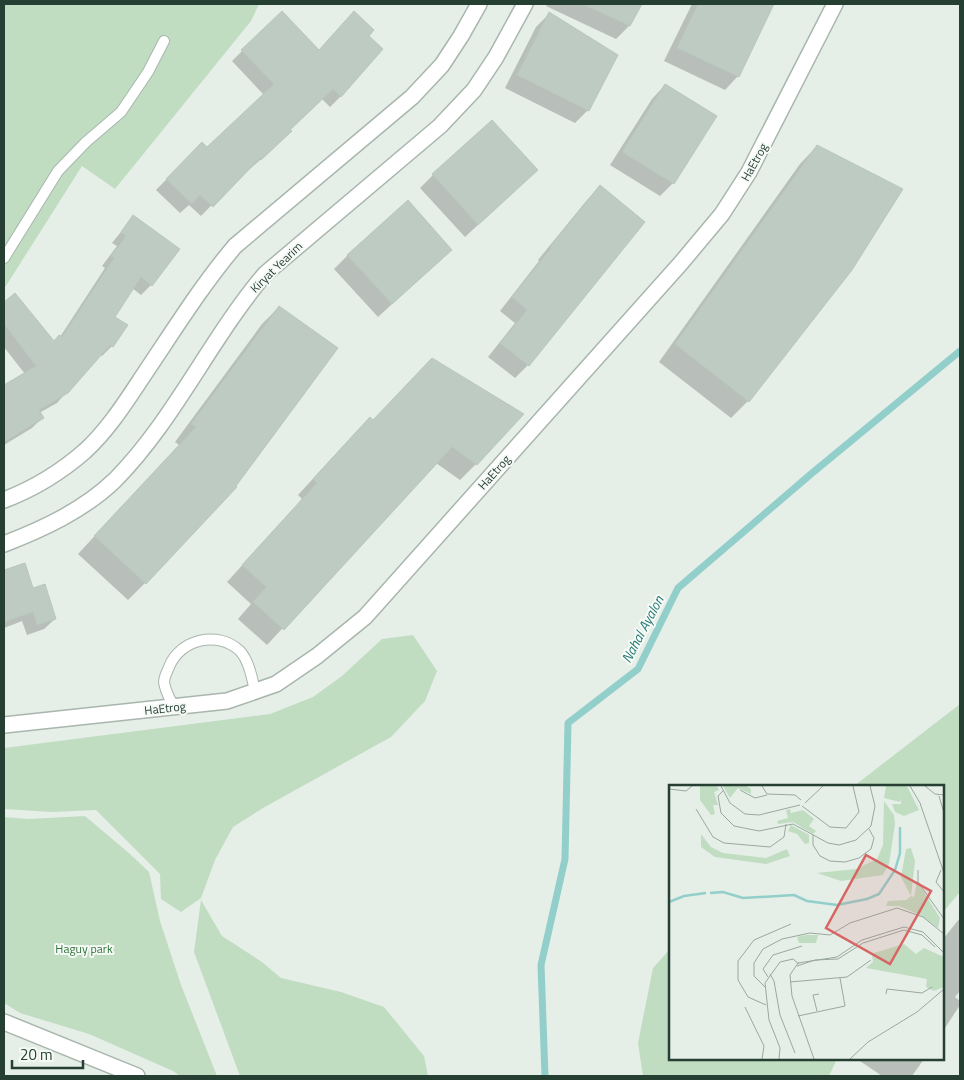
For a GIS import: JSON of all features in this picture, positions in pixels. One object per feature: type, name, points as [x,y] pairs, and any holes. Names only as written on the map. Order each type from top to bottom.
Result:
[{"type":"street","points":[[4,500],[18,495],[55,474],[85,451],[115,418],[212,274],[235,246],[412,97],[442,65],[479,4]]},
{"type":"street","name":"Kiryat Yearim","points":[[4,544],[36,532],[78,508],[114,481],[148,443],[244,298],[265,274],[440,126],[454,112],[474,90],[496,57],[525,4]]},
{"type":"street","name":"HaEtrog","points":[[4,725],[227,701],[276,684],[317,656],[365,616],[681,263],[722,214],[749,172],[835,4]]},
{"type":"street","points":[[4,1022],[137,1076]]},
{"type":"lane","points":[[4,258],[58,171],[86,142],[121,112],[148,72],[164,41]]},
{"type":"lane","points":[[174,707],[167,693],[164,680],[171,663],[180,650],[196,641],[212,638],[226,641],[241,652],[248,665],[255,691]]},
{"type":"green space","points":[[4,4],[259,4],[251,21],[115,189],[82,166],[4,289]]},
{"type":"green space","points":[[413,635],[437,671],[425,701],[391,737],[263,808],[233,827],[215,860],[201,898],[181,912],[161,899],[160,874],[96,810],[51,812],[4,809],[4,748],[270,714],[313,697],[342,676],[382,639]]},
{"type":"green space","points":[[960,704],[960,892],[944,911],[944,785],[855,785]]},
{"type":"green space","name":"Haguy park","points":[[85,816],[149,872],[160,921],[181,985],[217,1076],[180,1076],[173,1071],[89,1034],[20,1013],[4,1003],[4,817],[28,819]]},
{"type":"green space","points":[[201,900],[222,936],[262,962],[281,978],[341,992],[384,1007],[424,1056],[428,1076],[240,1076],[194,952]]},
{"type":"green space","points":[[669,950],[669,1060],[837,1060],[829,1076],[643,1076],[638,1043],[653,968]]},
{"type":"building","points":[[582,4],[642,4],[630,26]]},
{"type":"building","points":[[698,4],[774,4],[739,77],[677,48]]},
{"type":"building","points":[[282,11],[319,50],[354,11],[374,30],[369,36],[383,49],[341,97],[333,89],[290,130],[292,131],[261,160],[260,158],[213,207],[200,195],[192,204],[166,179],[202,142],[207,147],[274,84],[241,50]]},
{"type":"building","points":[[549,12],[618,55],[589,111],[517,75]]},
{"type":"building","points":[[665,84],[717,116],[674,184],[622,152]]},
{"type":"building","points":[[492,120],[538,170],[478,225],[432,174]]},
{"type":"building","points":[[817,145],[903,189],[852,270],[749,402],[675,344]]},
{"type":"building","points":[[600,185],[645,222],[529,366],[500,343],[527,310],[512,297]]},
{"type":"building","points":[[408,200],[452,250],[392,304],[347,255]]},
{"type":"building","points":[[133,215],[180,249],[152,286],[141,277],[115,317],[128,325],[113,347],[110,345],[68,393],[39,410],[44,418],[4,442],[4,385],[36,366],[4,324],[4,302],[15,293],[54,341],[59,335],[62,337],[114,258],[111,256],[126,236],[121,232]]},
{"type":"building","points":[[279,306],[338,348],[237,487],[146,584],[94,536],[196,427],[191,424]]},
{"type":"building","points":[[432,358],[524,414],[477,465],[452,447],[284,630],[253,602],[266,587],[242,565],[317,483],[313,479],[370,417],[373,420]]},
{"type":"building","points":[[25,563],[33,588],[45,584],[56,619],[37,625],[33,612],[4,622],[4,570]]},
{"type":"waterway","name":"Nahal Ayalon","points":[[545,1076],[541,965],[565,859],[568,723],[638,669],[678,588],[811,474],[960,351]]}]
